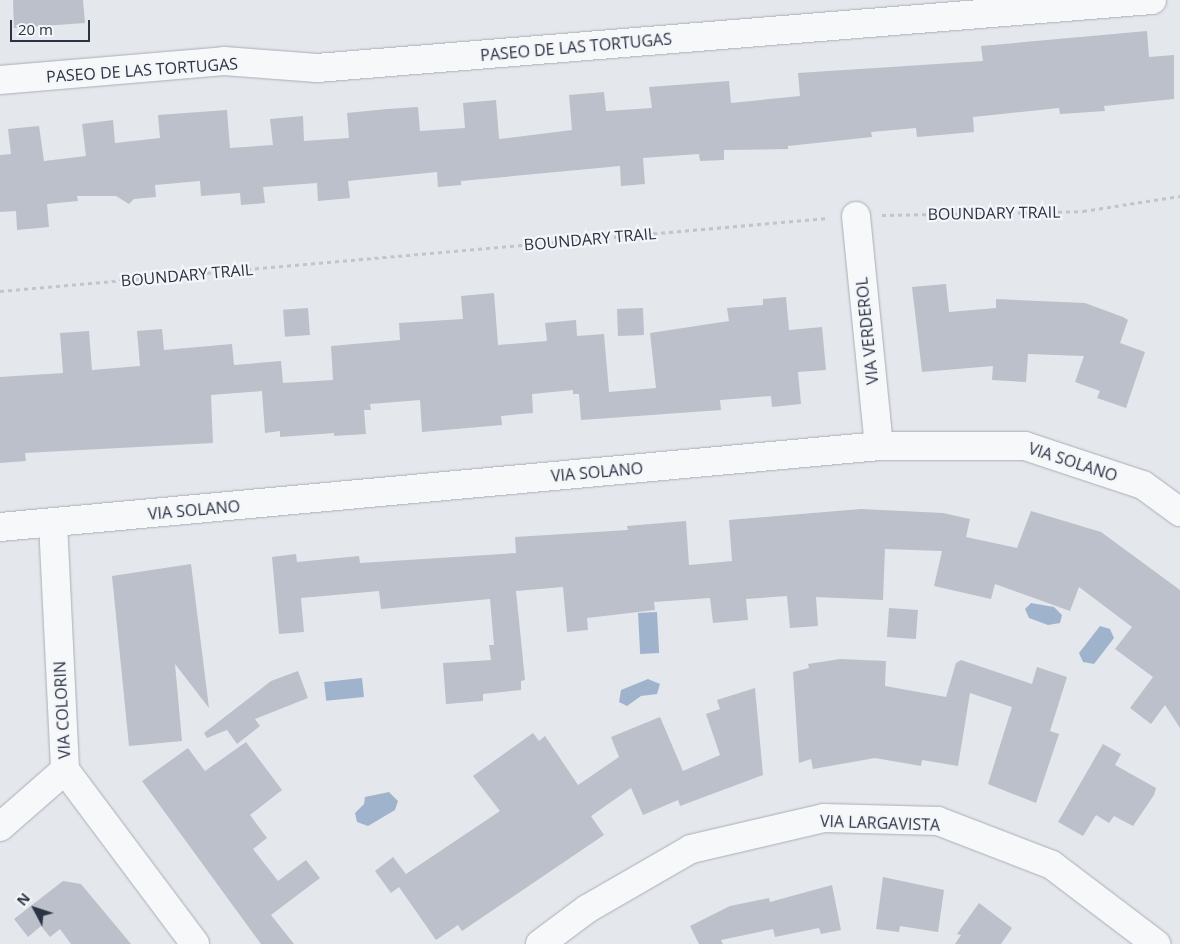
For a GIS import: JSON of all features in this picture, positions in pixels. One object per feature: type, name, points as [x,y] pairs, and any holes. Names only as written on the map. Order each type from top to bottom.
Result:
[{"type":"street","name":"PASEO DE LAS TORTUGAS","points":[[0,80],[224,61],[317,68],[1152,0]]},
{"type":"street","name":"VIA VERDEROL","points":[[856,216],[879,446]]},
{"type":"street","name":"VIA SOLANO","points":[[0,527],[879,446],[1025,446],[1142,485],[1180,512]]},
{"type":"street","name":"VIA COLORIN","points":[[53,523],[65,770],[195,944]]},
{"type":"street","points":[[0,827],[65,770]]},
{"type":"street","name":"VIA LARGAVISTA","points":[[540,944],[587,908],[691,849],[824,818],[947,825],[1052,865],[1156,944]]},
{"type":"path","name":"BOUNDARY TRAIL","points":[[0,291],[856,216],[1083,211],[1180,196]]},
{"type":"water","points":[[1031,603],[1054,607],[1062,615],[1060,623],[1048,625],[1029,618],[1025,609]]},
{"type":"water","points":[[657,612],[659,653],[640,654],[638,613]]},
{"type":"water","points":[[1100,626],[1110,629],[1114,638],[1094,664],[1083,662],[1079,653]]},
{"type":"water","points":[[362,678],[364,697],[326,701],[324,682]]},
{"type":"water","points":[[648,679],[660,684],[657,694],[641,696],[627,706],[619,702],[621,690]]},
{"type":"water","points":[[389,792],[398,801],[395,810],[368,826],[357,822],[355,813],[364,804],[365,797]]},
{"type":"building","points":[[13,0],[83,0],[85,23],[14,28]]},
{"type":"building","points":[[1147,31],[1149,57],[1174,55],[1174,99],[1104,106],[1105,111],[1060,114],[1059,108],[973,117],[974,132],[917,137],[916,128],[871,132],[872,137],[788,146],[788,149],[724,150],[724,160],[700,161],[699,154],[643,158],[645,184],[621,186],[620,166],[461,181],[461,185],[438,187],[437,172],[348,181],[350,198],[318,201],[317,183],[263,187],[265,203],[241,205],[240,193],[201,196],[200,181],[155,185],[156,197],[134,199],[129,204],[116,196],[77,196],[78,201],[47,204],[49,227],[17,230],[16,211],[0,212],[0,155],[11,154],[8,129],[39,126],[44,161],[86,156],[82,124],[113,120],[115,143],[160,138],[158,115],[227,110],[230,148],[273,145],[270,119],[303,116],[304,141],[349,138],[347,113],[387,109],[418,107],[420,131],[465,128],[463,103],[496,100],[499,139],[572,130],[569,95],[604,92],[606,111],[652,108],[649,87],[729,81],[731,103],[800,96],[798,73],[983,61],[981,46]]},
{"type":"building","points":[[946,284],[949,312],[996,308],[996,299],[1085,303],[1128,320],[1120,343],[1145,352],[1126,408],[1097,398],[1100,391],[1075,382],[1084,356],[1028,354],[1026,382],[992,380],[993,366],[922,372],[912,287]]},
{"type":"building","points":[[494,293],[498,345],[547,341],[545,323],[576,320],[577,336],[604,334],[609,392],[656,388],[650,333],[729,321],[727,308],[763,305],[763,299],[786,297],[789,330],[822,327],[826,370],[798,372],[801,404],[772,407],[771,396],[720,400],[721,410],[581,420],[579,394],[573,394],[573,390],[532,394],[533,413],[501,416],[502,425],[422,432],[420,400],[370,404],[371,410],[364,410],[366,434],[334,436],[334,433],[280,437],[280,431],[265,433],[262,391],[211,395],[213,443],[25,453],[26,461],[0,463],[0,377],[63,373],[60,333],[89,331],[92,370],[140,366],[137,331],[162,329],[164,350],[232,344],[234,365],[281,361],[283,383],[333,380],[331,346],[400,340],[399,323],[463,319],[461,296]]},
{"type":"building","points":[[308,308],[310,335],[285,337],[283,310]]},
{"type":"building","points":[[643,308],[644,335],[618,336],[617,309]]},
{"type":"building","points":[[861,509],[943,513],[970,519],[966,537],[1017,548],[1031,511],[1101,532],[1180,590],[1180,728],[1165,705],[1151,724],[1130,708],[1153,677],[1115,649],[1132,627],[1079,587],[1070,611],[995,584],[991,599],[934,586],[942,551],[885,549],[883,600],[816,597],[818,626],[790,628],[787,596],[746,599],[748,620],[713,623],[710,598],[654,602],[655,610],[587,618],[588,630],[567,632],[563,587],[516,591],[525,680],[521,681],[521,690],[483,694],[483,701],[446,704],[443,663],[491,660],[489,645],[494,645],[490,599],[381,609],[379,591],[301,598],[304,632],[279,634],[272,557],[296,554],[297,562],[359,556],[360,563],[516,553],[515,537],[628,530],[627,526],[686,521],[689,565],[732,561],[729,520]]},
{"type":"building","points":[[191,564],[209,708],[175,664],[182,741],[129,746],[112,576]]},
{"type":"building","points":[[889,608],[918,610],[916,639],[887,637]]},
{"type":"building","points":[[840,659],[886,661],[885,686],[946,697],[956,663],[961,660],[1032,684],[1037,667],[1067,677],[1050,731],[1059,734],[1036,803],[988,784],[1012,707],[970,693],[958,766],[922,760],[921,766],[875,758],[813,769],[811,759],[799,763],[793,672],[809,668],[808,664]]},
{"type":"building","points":[[298,671],[308,698],[255,719],[260,726],[237,744],[227,730],[207,738],[204,733],[271,681]]},
{"type":"building","points":[[755,688],[763,775],[680,806],[678,800],[643,815],[631,788],[591,816],[604,835],[462,931],[458,925],[436,940],[399,887],[391,893],[375,871],[393,857],[406,874],[500,811],[473,776],[533,733],[539,741],[545,736],[578,785],[619,757],[611,737],[660,717],[683,771],[720,755],[706,714],[720,709],[717,700]]},
{"type":"building","points":[[246,742],[282,790],[250,815],[267,838],[253,849],[278,881],[306,860],[320,878],[271,915],[294,944],[261,944],[142,781],[188,748],[205,771]]},
{"type":"building","points":[[1103,744],[1121,754],[1115,765],[1156,788],[1154,795],[1133,826],[1114,816],[1109,823],[1096,815],[1083,836],[1058,822]]},
{"type":"building","points":[[883,877],[944,890],[938,932],[900,926],[899,932],[876,929]]},
{"type":"building","points":[[63,881],[81,884],[131,944],[71,944],[60,929],[50,937],[41,926],[28,937],[14,919]]},
{"type":"building","points":[[832,885],[841,930],[821,934],[819,928],[775,937],[773,929],[721,940],[723,944],[699,944],[690,926],[730,906],[769,898],[770,902]]},
{"type":"building","points":[[979,903],[1012,928],[1001,944],[955,944],[961,935],[957,934]]}]
